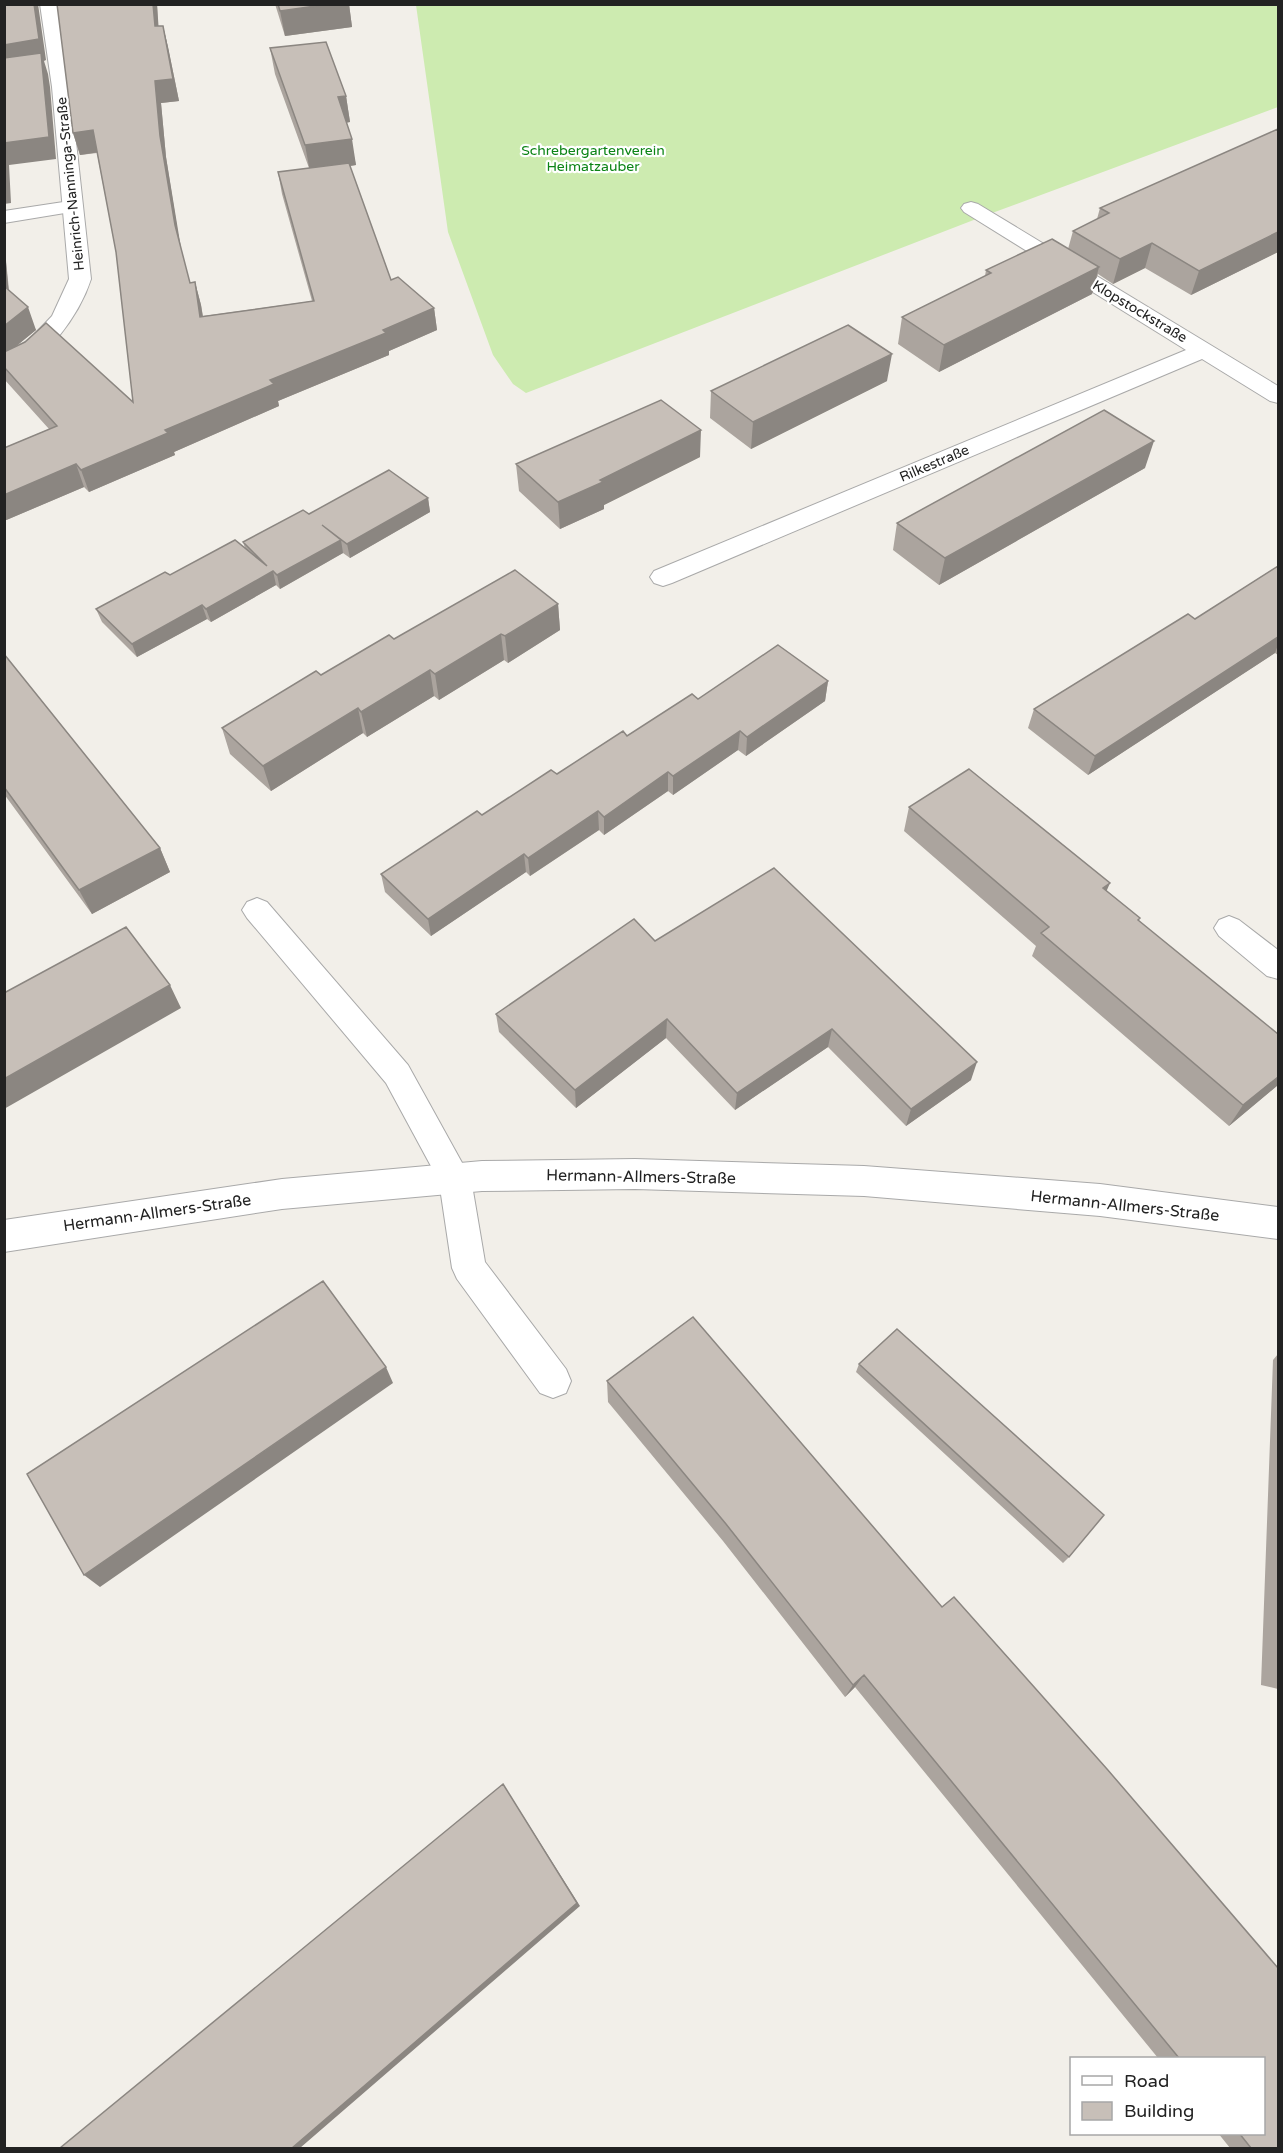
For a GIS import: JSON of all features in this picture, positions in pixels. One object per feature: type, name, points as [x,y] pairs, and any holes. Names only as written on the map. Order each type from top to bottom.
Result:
[{"type":"street","name":"Heinrich-Nanninga-Straße","points":[[4,370],[43,340],[65,315],[76,295],[80,279],[70,207],[49,4]]},
{"type":"street","name":"Klopstockstraße","points":[[971,208],[1278,396]]},
{"type":"street","name":"Rilkestraße","points":[[663,577],[1205,350]]},
{"type":"street","name":"Hermann-Allmers-Straße","points":[[4,1236],[282,1194],[482,1176],[635,1174],[864,1181],[1100,1200],[1278,1224]]},
{"type":"lane","points":[[36,69],[56,66]]},
{"type":"lane","points":[[4,217],[70,207]]},
{"type":"lane","points":[[257,910],[397,1074],[455,1179],[470,1268],[553,1381]]},
{"type":"lane","points":[[1229,928],[1278,967]]},
{"type":"green space","name":"Schrebergartenverein Heimatzauber","points":[[416,5],[1278,5],[1278,107],[984,216],[526,393],[513,384],[493,355],[448,232]]},
{"type":"building","points":[[4,4],[34,4],[39,39],[4,45]]},
{"type":"building","points":[[57,4],[153,4],[155,26],[163,26],[173,79],[155,81],[160,136],[175,225],[190,283],[195,282],[200,317],[314,301],[278,172],[349,163],[391,280],[398,277],[434,308],[383,330],[386,333],[270,380],[274,384],[165,430],[168,433],[81,470],[76,464],[4,495],[4,448],[57,426],[4,367],[4,352],[25,342],[46,323],[133,402],[116,252],[93,130],[73,133]]},
{"type":"building","points":[[278,4],[330,4],[280,11]]},
{"type":"building","points":[[326,42],[346,96],[338,97],[352,139],[305,145],[270,48]]},
{"type":"building","points":[[41,53],[49,137],[4,143],[4,58]]},
{"type":"building","points":[[1278,129],[1278,232],[1199,271],[1152,243],[1120,259],[1073,231],[1109,213],[1100,208]]},
{"type":"building","points":[[1052,239],[1099,267],[944,345],[902,317],[991,273],[986,270]]},
{"type":"building","points":[[4,286],[28,307],[4,326]]},
{"type":"building","points":[[848,325],[892,354],[753,422],[711,391]]},
{"type":"building","points":[[661,400],[701,430],[600,480],[603,482],[558,502],[516,464]]},
{"type":"building","points":[[1104,410],[1154,441],[945,558],[897,523]]},
{"type":"building","points":[[389,470],[428,498],[347,544],[322,525],[341,540],[277,575],[273,571],[206,609],[202,605],[132,644],[96,609],[165,572],[170,575],[235,540],[267,566],[243,542],[303,510],[309,514]]},
{"type":"building","points":[[1278,566],[1278,637],[1095,756],[1034,709],[1188,614],[1195,619]]},
{"type":"building","points":[[515,570],[558,604],[505,636],[501,634],[435,674],[430,670],[361,712],[358,708],[263,766],[222,728],[316,671],[321,675],[389,635],[394,639]]},
{"type":"building","points":[[778,645],[828,681],[747,737],[740,731],[673,776],[668,772],[604,817],[598,811],[528,858],[524,854],[428,919],[381,874],[477,811],[482,815],[551,770],[557,774],[623,731],[627,736],[692,694],[698,699]]},
{"type":"building","points":[[4,654],[160,848],[79,890],[4,787]]},
{"type":"building","points":[[969,769],[1110,883],[1103,888],[1140,918],[1138,920],[1278,1034],[1278,1077],[1243,1105],[1041,933],[1049,927],[909,807]]},
{"type":"building","points":[[774,868],[977,1062],[911,1109],[832,1029],[737,1093],[667,1019],[575,1090],[496,1014],[634,919],[655,941]]},
{"type":"building","points":[[126,927],[170,985],[4,1079],[4,993]]},
{"type":"building","points":[[323,1281],[386,1367],[84,1575],[27,1474]]},
{"type":"building","points":[[693,1317],[942,1607],[954,1597],[1107,1769],[1278,1968],[1278,2148],[1251,2148],[1241,2135],[1265,2135],[1265,2057],[1178,2057],[864,1675],[853,1685],[726,1524],[607,1381]]},
{"type":"building","points":[[897,1329],[1104,1515],[1069,1557],[859,1364]]},
{"type":"building","points":[[503,1784],[577,1903],[292,2148],[60,2148]]}]
